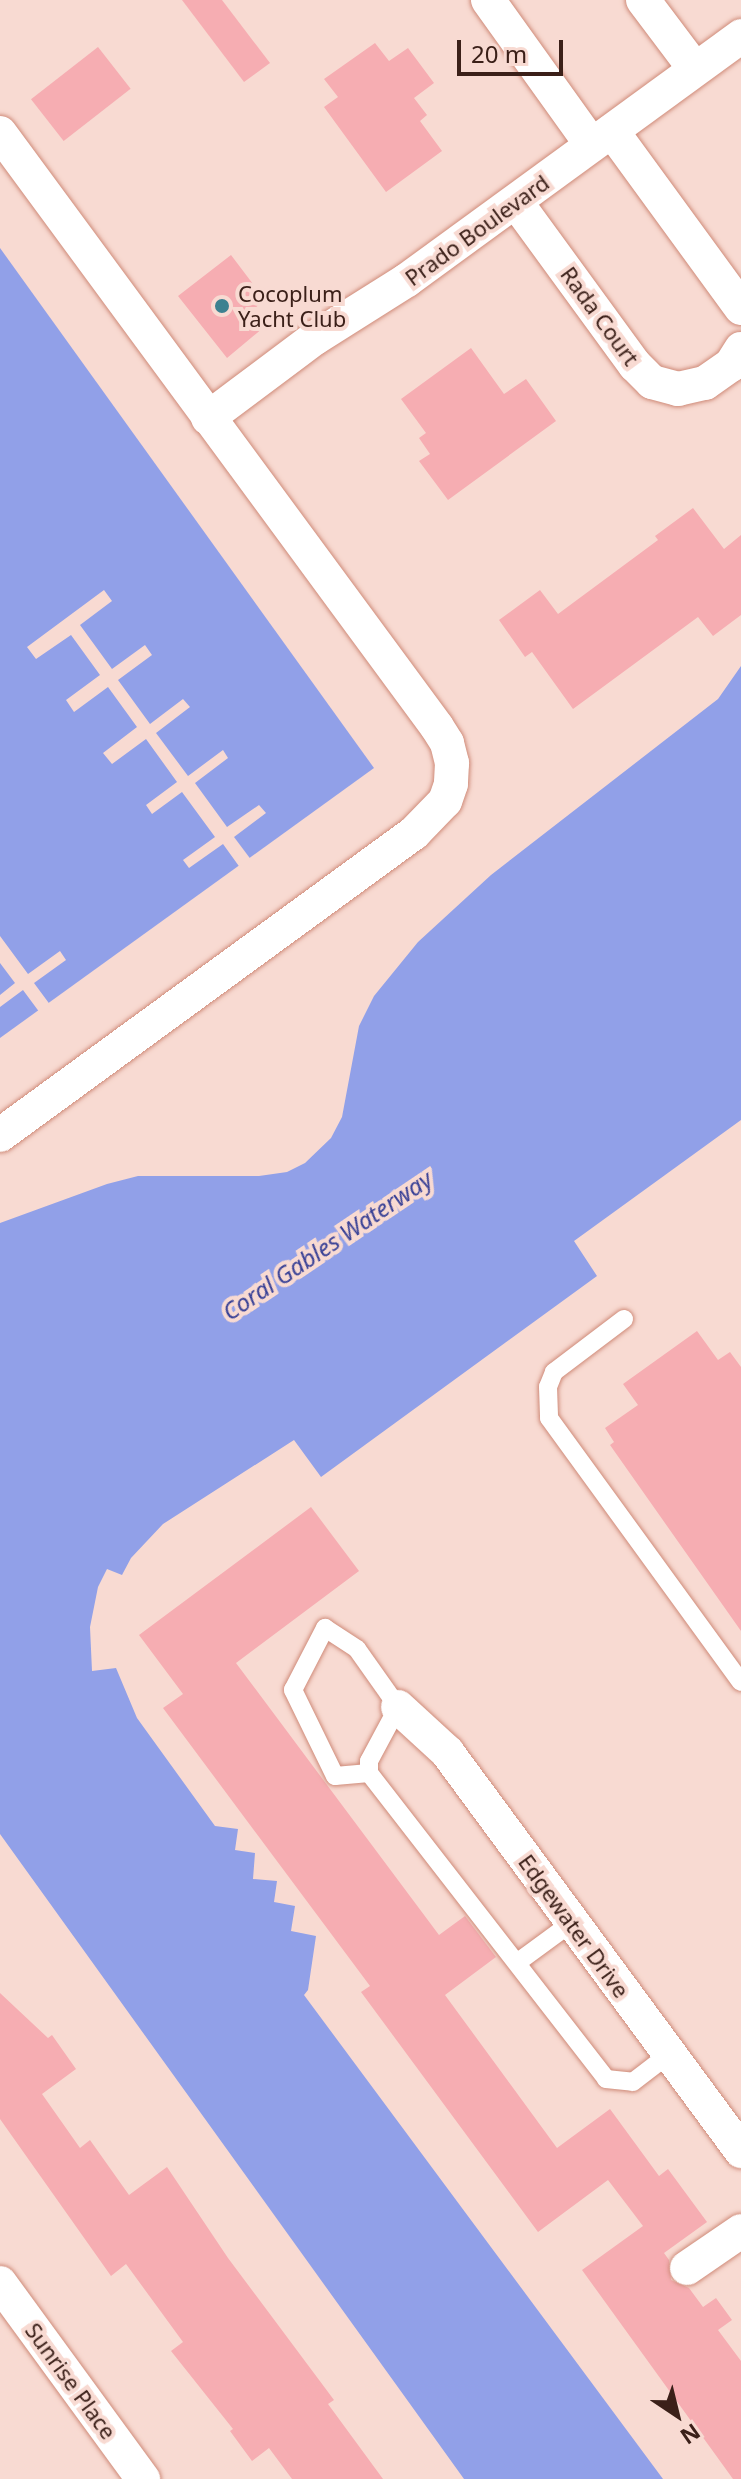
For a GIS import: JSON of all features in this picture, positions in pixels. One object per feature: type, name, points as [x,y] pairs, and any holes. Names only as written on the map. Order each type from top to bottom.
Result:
[{"type":"street","points":[[488,0],[741,308]]},
{"type":"street","points":[[643,0],[695,69]]},
{"type":"street","name":"Prado Boulevard","points":[[208,418],[315,338],[407,280],[516,202],[741,36]]},
{"type":"street","points":[[0,133],[437,727],[447,743],[451,784],[445,801],[414,833],[0,1135]]},
{"type":"street","name":"Rada Court","points":[[516,202],[635,365],[652,382],[678,389],[705,383],[731,365],[741,349]]},
{"type":"street","name":"Edgewater Drive","points":[[398,1707],[447,1752],[741,2151]]},
{"type":"street","points":[[687,2268],[741,2231]]},
{"type":"street","name":"Sunrise Place","points":[[0,2283],[143,2479]]},
{"type":"lane","points":[[624,1319],[554,1372],[548,1387],[549,1418],[741,1682]]},
{"type":"lane","points":[[369,1773],[335,1776],[293,1690],[325,1628],[357,1649],[398,1707],[369,1761],[369,1773],[606,2079],[633,2082],[668,2055]]},
{"type":"lane","points":[[518,1962],[571,1923]]},
{"type":"water","points":[[0,248],[374,768],[0,1038]]},
{"type":"water","name":"Coral Gables Waterway","points":[[741,666],[741,1120],[574,1241],[597,1276],[321,1477],[294,1440],[163,1524],[131,1558],[122,1575],[107,1569],[98,1587],[90,1627],[92,1671],[116,1668],[137,1718],[215,1826],[238,1829],[235,1850],[255,1853],[253,1879],[277,1881],[274,1902],[295,1906],[291,1931],[316,1936],[308,1990],[304,1995],[663,2479],[464,2479],[0,1834],[0,1223],[107,1184],[138,1176],[259,1176],[287,1172],[305,1163],[331,1138],[342,1117],[359,1026],[374,996],[418,942],[491,875],[718,699]]},
{"type":"pier","points":[[104,590],[112,601],[80,625],[112,669],[145,645],[152,655],[118,680],[150,724],[183,699],[190,707],[156,733],[188,776],[223,750],[228,758],[195,783],[227,827],[259,805],[266,813],[234,837],[252,861],[241,869],[223,844],[189,868],[183,860],[215,837],[182,792],[152,814],[146,805],[177,782],[146,739],[112,764],[103,753],[137,727],[108,687],[74,712],[66,700],[100,675],[71,635],[36,659],[27,647]]},
{"type":"pier","points":[[0,936],[28,974],[60,951],[66,960],[34,983],[51,1006],[40,1013],[23,990],[0,1007],[0,995],[15,983],[0,963]]},
{"type":"building","points":[[182,0],[222,0],[270,63],[244,82]]},
{"type":"building","points":[[375,43],[389,61],[408,48],[434,83],[414,98],[427,115],[420,121],[442,151],[386,192],[324,107],[338,97],[324,79]]},
{"type":"building","points":[[98,47],[131,89],[64,141],[31,99]]},
{"type":"building","name":"Cocoplum Yacht Club","points":[[231,255],[265,300],[250,312],[263,328],[227,358],[178,296]]},
{"type":"building","points":[[471,348],[504,394],[526,379],[556,421],[448,500],[419,461],[430,454],[419,438],[426,433],[401,399]]},
{"type":"building","points":[[693,508],[724,549],[741,535],[741,615],[713,636],[698,617],[573,709],[532,652],[525,657],[499,620],[540,590],[558,614],[658,540],[655,536]]},
{"type":"building","points":[[697,1331],[718,1360],[730,1352],[741,1367],[741,1631],[610,1445],[614,1442],[605,1428],[638,1405],[623,1384]]},
{"type":"building","points":[[311,1507],[359,1571],[236,1663],[439,1935],[465,1916],[496,1957],[445,1995],[557,2148],[610,2109],[659,2176],[668,2169],[707,2222],[664,2253],[669,2260],[671,2280],[689,2288],[703,2307],[716,2298],[732,2320],[718,2330],[741,2361],[741,2479],[733,2479],[582,2270],[643,2226],[608,2180],[538,2232],[361,1992],[370,1986],[163,1708],[183,1694],[139,1635]]},
{"type":"building","points":[[0,1993],[48,2038],[52,2035],[76,2069],[42,2094],[80,2148],[90,2140],[129,2195],[167,2167],[228,2258],[334,2400],[328,2404],[383,2479],[292,2479],[269,2448],[252,2461],[230,2431],[233,2429],[171,2351],[183,2342],[126,2264],[111,2276],[0,2119]]},
{"type":"place","name":"Cocoplum Yacht Club","points":[[222,306]]}]
